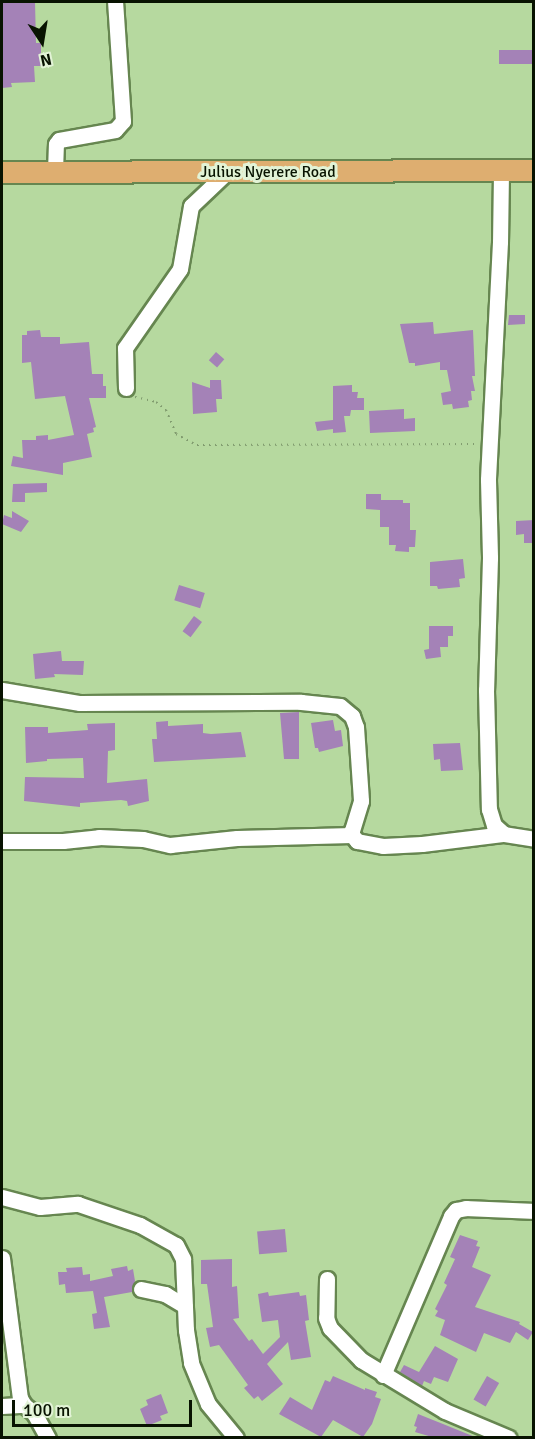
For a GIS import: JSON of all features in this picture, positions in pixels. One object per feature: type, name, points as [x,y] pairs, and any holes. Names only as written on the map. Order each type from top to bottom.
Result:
[{"type":"highway","name":"Julius Nyerere Road","points":[[2,172],[534,171]]},
{"type":"street","points":[[55,171],[56,144],[59,140],[115,130],[123,121],[115,2]]},
{"type":"street","points":[[129,392],[125,348],[180,269],[190,206],[227,172]]},
{"type":"street","points":[[501,172],[500,242],[490,445],[486,690],[489,809],[494,825],[504,834]]},
{"type":"street","points":[[2,690],[80,703],[301,702],[340,706],[352,716],[357,737],[361,801],[352,835]]},
{"type":"street","points":[[473,837],[489,809]]},
{"type":"street","points":[[352,835],[357,841],[383,846],[504,834],[534,838]]},
{"type":"street","points":[[2,841],[45,842],[116,837],[170,845],[237,838],[352,835]]},
{"type":"street","points":[[2,1197],[40,1207],[78,1204],[158,1234],[176,1245],[181,1252],[188,1351],[194,1374],[208,1404],[233,1436]]},
{"type":"street","points":[[383,1375],[450,1216],[456,1210],[466,1208],[534,1211]]},
{"type":"street","points":[[2,1258],[18,1388],[24,1405],[34,1413],[48,1437]]},
{"type":"street","points":[[327,1279],[326,1317],[330,1328],[361,1360],[446,1411],[509,1437]]},
{"type":"street","points":[[141,1289],[165,1294],[185,1306]]},
{"type":"street","points":[[2,1406],[24,1405]]},
{"type":"path","points":[[129,392],[156,402],[166,410],[176,434],[197,445],[431,443],[490,445]]},
{"type":"building","points":[[2,2],[35,2],[36,43],[41,43],[41,66],[34,66],[35,82],[11,83],[12,87],[2,88]]},
{"type":"building","points":[[499,50],[534,50],[534,64],[499,64]]},
{"type":"building","points":[[509,315],[525,315],[525,324],[508,325]]},
{"type":"building","points":[[433,322],[434,334],[473,330],[475,376],[472,376],[475,391],[471,391],[472,400],[468,401],[469,407],[453,409],[452,404],[443,405],[441,393],[451,391],[447,370],[440,370],[440,362],[415,366],[415,363],[409,363],[400,324]]},
{"type":"building","points":[[40,330],[41,337],[60,337],[60,344],[89,342],[92,374],[103,374],[103,386],[106,386],[106,398],[89,398],[96,427],[93,428],[94,432],[87,434],[92,457],[63,463],[63,475],[11,466],[13,456],[23,458],[22,440],[36,440],[36,436],[48,435],[48,440],[74,435],[65,396],[35,399],[31,362],[22,363],[22,335],[27,335],[27,331]]},
{"type":"building","points":[[216,352],[224,359],[217,368],[209,360]]},
{"type":"building","points":[[210,380],[221,380],[222,399],[216,399],[217,412],[193,414],[192,382],[210,388]]},
{"type":"building","points":[[352,385],[352,392],[358,392],[357,398],[364,398],[364,410],[351,410],[350,416],[344,416],[346,432],[333,433],[333,429],[317,431],[315,422],[333,420],[333,386]]},
{"type":"building","points":[[404,409],[404,419],[415,418],[415,431],[370,433],[369,411]]},
{"type":"building","points":[[47,483],[47,492],[25,493],[25,502],[12,502],[13,484]]},
{"type":"building","points":[[366,494],[381,494],[381,500],[403,500],[403,503],[410,503],[410,530],[416,530],[415,547],[409,547],[409,552],[395,551],[396,545],[389,545],[389,527],[380,527],[380,510],[366,509]]},
{"type":"building","points":[[12,511],[29,521],[21,532],[2,524],[4,515],[12,518]]},
{"type":"building","points":[[534,520],[534,543],[524,543],[524,534],[516,535],[516,521]]},
{"type":"building","points":[[463,559],[465,578],[459,579],[460,587],[438,589],[437,586],[430,586],[430,562]]},
{"type":"building","points":[[179,585],[205,593],[200,608],[174,600]]},
{"type":"building","points":[[194,616],[202,622],[191,637],[183,631]]},
{"type":"building","points":[[429,626],[453,626],[453,636],[448,636],[448,647],[440,647],[441,657],[426,659],[424,650],[429,649]]},
{"type":"building","points":[[61,651],[62,661],[84,661],[83,675],[54,674],[55,677],[35,679],[33,654]]},
{"type":"building","points":[[299,712],[299,759],[284,759],[280,713]]},
{"type":"building","points":[[333,720],[335,731],[341,730],[343,746],[319,752],[318,748],[315,748],[311,723]]},
{"type":"building","points":[[168,721],[168,726],[203,724],[203,733],[241,732],[246,757],[154,762],[152,739],[157,739],[156,722]]},
{"type":"building","points":[[115,723],[115,750],[108,751],[107,783],[147,779],[149,801],[128,806],[127,801],[121,800],[80,803],[80,807],[24,801],[25,777],[84,778],[83,758],[47,759],[47,761],[26,763],[25,727],[48,727],[48,733],[88,730],[87,724]]},
{"type":"building","points":[[460,743],[463,770],[441,771],[440,759],[434,760],[433,744]]},
{"type":"building","points":[[285,1229],[287,1252],[259,1254],[257,1231]]},
{"type":"building","points":[[460,1235],[478,1241],[476,1246],[480,1247],[472,1267],[491,1275],[475,1307],[520,1322],[519,1324],[533,1332],[528,1340],[516,1332],[510,1343],[484,1333],[476,1352],[440,1335],[445,1320],[435,1316],[438,1311],[435,1309],[447,1285],[444,1283],[455,1259],[450,1257]]},
{"type":"building","points":[[232,1259],[232,1287],[237,1286],[239,1318],[233,1319],[249,1341],[252,1339],[263,1354],[280,1337],[278,1320],[262,1322],[258,1294],[268,1292],[269,1296],[299,1292],[300,1296],[306,1295],[309,1320],[305,1321],[311,1357],[291,1360],[288,1342],[267,1364],[283,1384],[262,1401],[258,1396],[254,1399],[244,1388],[248,1385],[219,1345],[210,1347],[206,1328],[213,1327],[207,1284],[201,1284],[201,1260]]},
{"type":"building","points":[[127,1266],[128,1271],[133,1269],[135,1281],[132,1292],[104,1297],[110,1327],[94,1329],[92,1314],[97,1313],[93,1291],[66,1293],[65,1284],[59,1285],[58,1272],[67,1272],[66,1268],[82,1267],[83,1275],[90,1274],[90,1281],[113,1276],[111,1269]]},
{"type":"building","points":[[435,1346],[458,1359],[448,1382],[434,1377],[431,1384],[424,1381],[422,1386],[400,1372],[404,1365],[419,1372]]},
{"type":"building","points":[[333,1376],[365,1390],[365,1388],[377,1392],[375,1397],[381,1399],[372,1424],[363,1437],[333,1420],[321,1437],[279,1414],[290,1397],[312,1410],[325,1380],[330,1382]]},
{"type":"building","points":[[487,1376],[499,1383],[486,1406],[473,1399]]},
{"type":"building","points":[[161,1394],[168,1413],[160,1416],[162,1420],[147,1426],[140,1409],[148,1405],[146,1400]]},
{"type":"building","points":[[418,1414],[475,1437],[432,1437],[415,1432],[417,1427],[414,1426]]}]
